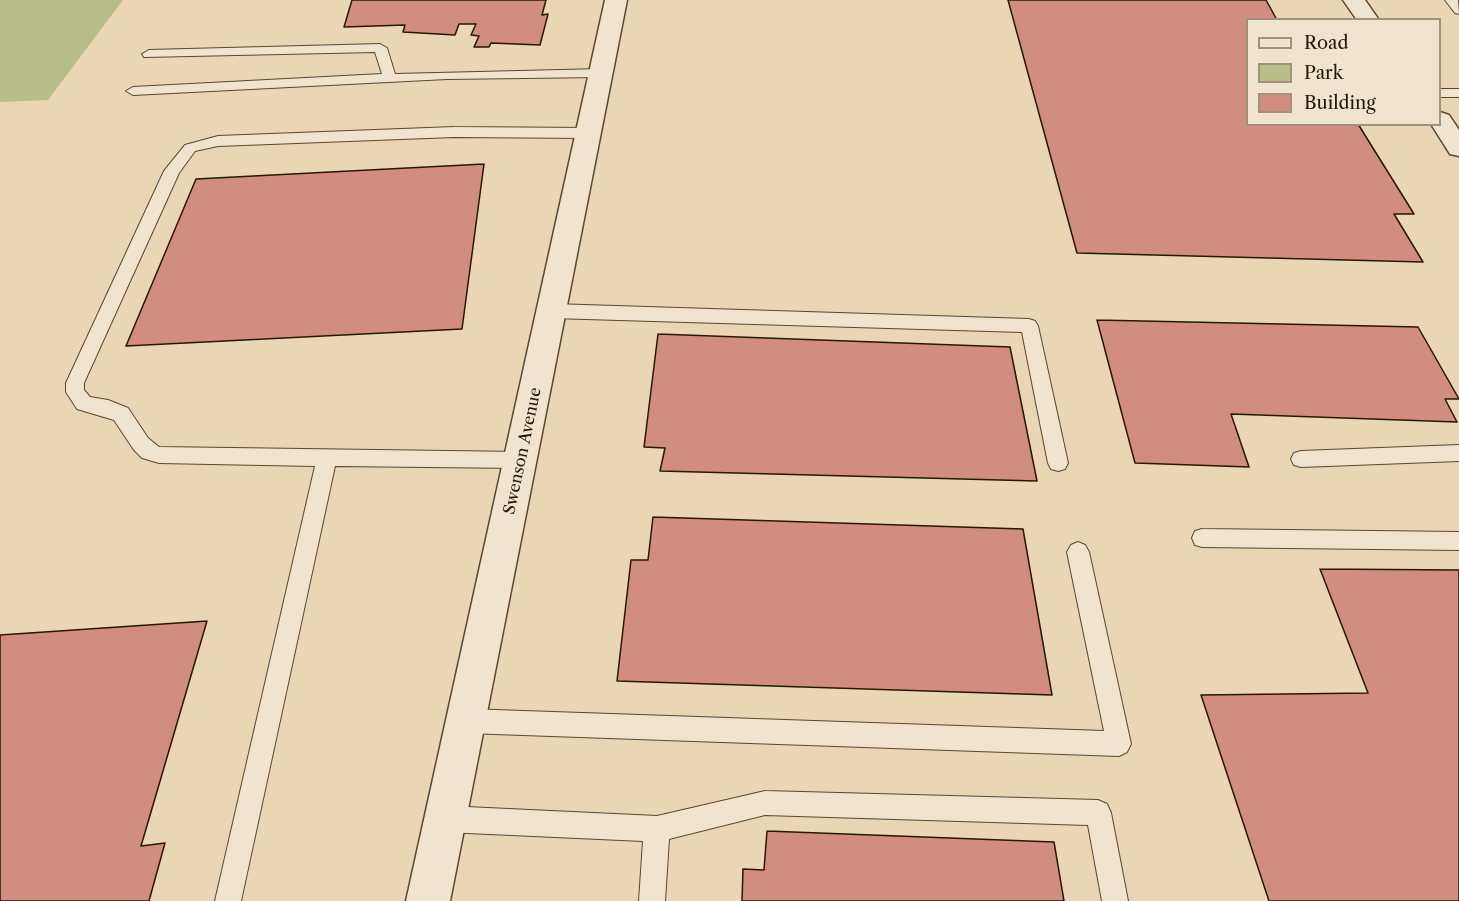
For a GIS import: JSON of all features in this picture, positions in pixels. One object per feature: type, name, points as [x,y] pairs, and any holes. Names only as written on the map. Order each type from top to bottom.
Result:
[{"type":"street","name":"Swenson Avenue","points":[[428,901],[616,0]]},
{"type":"street","points":[[1354,0],[1367,18]]},
{"type":"street","points":[[1441,121],[1459,148]]},
{"type":"lane","points":[[1451,0],[1459,10]]},
{"type":"lane","points":[[149,54],[380,48],[390,78]]},
{"type":"lane","points":[[133,91],[390,78],[602,73]]},
{"type":"lane","points":[[1441,93],[1459,93]]},
{"type":"lane","points":[[521,460],[159,454],[149,452],[141,444],[121,414],[108,408],[84,404],[75,392],[75,383],[172,171],[183,154],[201,144],[218,141],[454,132],[590,133]]},
{"type":"lane","points":[[552,311],[1029,326],[1059,463]]},
{"type":"lane","points":[[1301,459],[1459,453]]},
{"type":"lane","points":[[228,901],[327,457]]},
{"type":"lane","points":[[1202,538],[1459,542]]},
{"type":"lane","points":[[466,721],[1119,744],[1078,552]]},
{"type":"lane","points":[[445,819],[657,829],[765,803],[1098,813],[1115,901]]},
{"type":"lane","points":[[652,901],[657,829]]},
{"type":"green space","points":[[0,0],[123,0],[48,100],[0,102]]},
{"type":"building","points":[[352,0],[546,0],[542,15],[548,14],[540,45],[491,43],[489,47],[474,47],[479,36],[471,35],[476,24],[459,24],[455,35],[403,32],[405,25],[344,27]]},
{"type":"building","points":[[1008,0],[1266,0],[1276,18],[1246,18],[1246,126],[1359,126],[1414,214],[1394,214],[1423,262],[1077,253]]},
{"type":"building","points":[[484,164],[462,329],[126,346],[196,179]]},
{"type":"building","points":[[1097,320],[1418,327],[1459,399],[1445,399],[1457,422],[1231,414],[1249,467],[1135,463]]},
{"type":"building","points":[[658,334],[1010,347],[1037,481],[660,471],[665,448],[644,447]]},
{"type":"building","points":[[653,517],[1023,529],[1052,695],[617,681],[631,560],[648,560]]},
{"type":"building","points":[[1320,569],[1459,570],[1459,901],[1269,901],[1201,695],[1368,693]]},
{"type":"building","points":[[207,621],[141,846],[165,843],[149,901],[0,901],[0,635]]},
{"type":"building","points":[[767,831],[1054,842],[1064,901],[742,901],[743,869],[764,870]]}]
